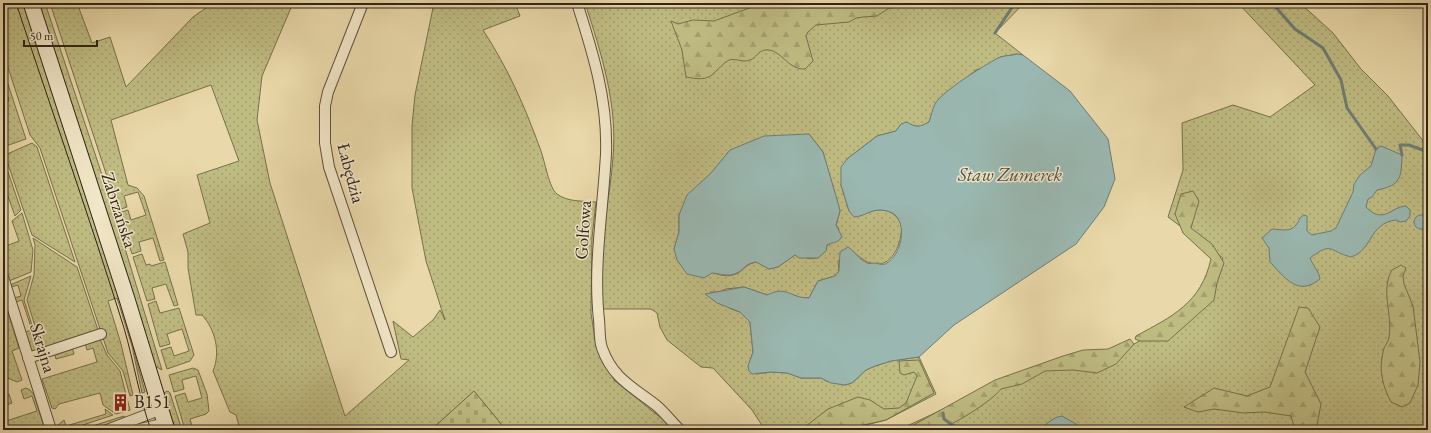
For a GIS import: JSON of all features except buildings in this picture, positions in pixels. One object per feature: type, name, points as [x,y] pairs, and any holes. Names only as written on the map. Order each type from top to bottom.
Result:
[{"type":"main road","name":"Zabrzańska","points":[[31,3],[167,428]]},
{"type":"street","name":"Łabędzia","points":[[363,3],[328,92],[324,122],[325,143],[329,167],[391,352]]},
{"type":"street","name":"Golfowa","points":[[577,3],[592,52],[601,90],[605,128],[606,153],[596,289],[601,347],[611,366],[625,383],[658,407],[680,430]]},
{"type":"street","name":"Skrajna","points":[[3,277],[51,430]]},
{"type":"street","points":[[28,358],[101,334]]},
{"type":"street","points":[[107,430],[146,415],[160,407]]},
{"type":"street","points":[[136,430],[158,425],[167,428]]},
{"type":"green space","points":[[3,3],[25,3],[123,311],[145,392],[142,393],[132,346],[117,298],[108,301],[121,344],[133,395],[130,396],[123,371],[108,353],[40,148],[30,135],[3,52]]},
{"type":"green space","points":[[38,3],[45,3],[110,199],[162,370],[155,366]]},
{"type":"green space","points":[[50,3],[77,3],[92,43],[110,37],[126,87],[193,17],[213,3],[293,3],[262,76],[257,120],[270,183],[345,416],[409,360],[401,359],[393,321],[413,337],[433,320],[440,310],[445,320],[426,261],[412,188],[412,126],[415,95],[434,3],[515,3],[520,16],[483,30],[509,74],[529,119],[541,151],[549,181],[554,191],[561,197],[576,201],[596,202],[592,238],[591,313],[595,340],[614,380],[676,430],[506,430],[474,391],[431,430],[243,430],[239,426],[236,415],[230,412],[213,371],[216,356],[215,341],[207,321],[202,315],[196,315],[188,268],[188,252],[183,234],[210,223],[197,175],[239,161],[211,85],[111,120],[128,185],[137,188],[144,196],[164,260],[160,261],[153,238],[139,242],[141,251],[132,254],[119,213],[128,210],[131,220],[146,215],[138,192],[124,196],[127,207],[118,210]]},
{"type":"green space","points":[[585,3],[1024,3],[995,33],[1023,55],[1017,54],[1000,57],[985,67],[976,70],[936,103],[929,122],[921,127],[901,124],[896,131],[877,136],[847,159],[841,185],[849,211],[860,216],[872,211],[888,211],[893,214],[902,224],[898,246],[888,261],[881,264],[872,264],[863,260],[853,251],[838,261],[839,271],[835,276],[818,281],[809,298],[801,298],[793,295],[767,295],[744,287],[726,289],[720,292],[710,292],[729,308],[740,312],[750,322],[753,352],[748,367],[756,374],[771,372],[788,373],[801,378],[822,378],[826,381],[845,385],[852,383],[866,370],[875,366],[891,361],[919,357],[936,394],[886,420],[846,430],[765,430],[752,410],[713,368],[701,367],[667,340],[660,327],[657,313],[651,309],[601,309],[601,258],[612,172],[614,138],[611,99]],"holes":[[[809,134],[823,152],[840,211],[836,225],[839,229],[831,243],[818,257],[810,259],[796,254],[778,267],[769,269],[757,262],[748,265],[738,273],[730,276],[714,273],[705,269],[674,249],[679,232],[679,215],[730,150]]]},
{"type":"green space","points":[[763,3],[915,3],[905,7],[889,8],[877,16],[856,18],[849,22],[816,25],[808,32],[806,36],[813,61],[805,69],[793,66],[780,55],[771,50],[765,50],[747,61],[729,60],[709,77],[698,79],[686,77],[682,50],[671,21],[678,24],[693,20],[714,21]]},
{"type":"green space","points":[[1238,3],[1300,3],[1333,33],[1361,69],[1388,96],[1428,147],[1428,430],[892,430],[907,426],[993,386],[1055,364],[1096,365],[1183,317],[1209,292],[1223,258],[1168,217],[1183,170],[1182,123],[1233,105],[1270,117],[1315,85]]},
{"type":"green space","points":[[3,69],[26,139],[3,147],[3,103],[9,101],[3,81]]},
{"type":"green space","points":[[32,143],[37,147],[75,262],[32,235],[5,155]]},
{"type":"green space","points":[[8,172],[21,210],[15,216],[3,182],[3,174]]},
{"type":"green space","points":[[1193,191],[1199,201],[1191,228],[1212,244],[1224,263],[1217,283],[1214,300],[1168,341],[1140,341],[1135,339],[1136,336],[1162,322],[1184,306],[1193,297],[1206,274],[1211,259],[1183,233],[1175,214],[1181,194]]},
{"type":"green space","points":[[22,213],[33,250],[31,272],[9,281],[3,262],[3,249],[6,246],[19,241],[12,221]]},
{"type":"green space","points":[[33,238],[77,267],[99,333],[42,349],[27,300],[34,275],[35,245]]},
{"type":"green space","points":[[142,254],[146,265],[150,264],[151,266],[165,262],[178,305],[174,306],[166,284],[152,288],[155,299],[147,301],[133,257]]},
{"type":"green space","points":[[1401,265],[1406,268],[1403,276],[1404,284],[1413,306],[1420,362],[1418,385],[1410,403],[1402,407],[1391,402],[1384,386],[1381,369],[1383,351],[1388,340],[1390,328],[1387,286],[1392,270]]},
{"type":"green space","points":[[31,276],[24,300],[40,350],[32,352],[25,332],[32,330],[22,300],[16,302],[14,298],[21,296],[18,285],[11,287],[10,285]]},
{"type":"green space","points":[[3,296],[19,348],[12,351],[22,380],[17,382],[3,376]]},
{"type":"green space","points":[[156,301],[160,313],[179,308],[194,355],[190,361],[167,369],[161,350],[171,347],[174,356],[189,351],[182,329],[167,334],[170,344],[160,347],[148,304]]},
{"type":"green space","points":[[1299,307],[1308,308],[1320,327],[1305,372],[1321,404],[1316,430],[1295,430],[1291,416],[1264,412],[1244,413],[1214,409],[1198,412],[1184,407],[1214,388],[1247,396],[1270,387]]},
{"type":"green space","points":[[100,339],[107,355],[120,371],[130,410],[116,414],[103,405],[100,393],[59,404],[55,409],[52,408],[42,379],[97,362],[93,348],[87,350],[85,343]]},
{"type":"green space","points":[[1130,339],[1134,344],[1116,364],[1097,373],[1073,370],[1045,371],[1022,384],[1001,389],[989,400],[961,419],[943,428],[927,431],[898,430],[908,428],[995,380],[1063,356],[1083,350],[1108,349]]},
{"type":"green space","points":[[72,347],[74,354],[56,359],[54,352]]},
{"type":"green space","points":[[919,360],[934,393],[886,420],[841,430],[801,430],[828,409],[858,397],[870,400],[884,409],[899,408],[906,403],[917,376],[914,372],[904,375],[900,373],[899,361]]},
{"type":"green space","points":[[193,368],[198,370],[207,394],[209,411],[206,414],[190,419],[193,430],[185,430],[175,396],[185,393],[188,402],[202,398],[196,376],[182,380],[184,389],[174,392],[169,375]]},
{"type":"green space","points":[[26,388],[34,395],[45,430],[3,430],[3,422],[37,411],[32,396],[24,399],[21,390]]},
{"type":"green space","points":[[168,391],[170,393],[182,430],[175,430],[163,393]]},
{"type":"green space","points":[[474,391],[506,430],[431,430]]},
{"type":"green space","points":[[9,394],[12,403],[3,406],[3,396]]},
{"type":"green space","points":[[105,409],[113,415],[68,430],[56,430],[58,425],[64,420],[66,426],[106,414]]},
{"type":"green space","points":[[124,416],[125,418],[99,430],[80,430]]},
{"type":"water","name":"Staw Zumerek","points":[[1017,54],[1023,55],[1070,91],[1108,139],[1115,179],[1104,207],[1076,244],[954,325],[919,357],[891,361],[875,366],[866,370],[852,383],[845,385],[831,383],[821,378],[801,378],[787,373],[771,372],[752,374],[749,371],[748,366],[753,352],[750,322],[740,312],[717,303],[705,294],[744,287],[767,295],[779,291],[809,298],[818,281],[835,276],[839,271],[840,252],[848,247],[862,260],[868,263],[885,264],[891,260],[900,245],[901,228],[899,220],[894,214],[882,210],[873,211],[854,217],[849,211],[841,185],[841,167],[847,159],[877,136],[896,131],[901,124],[907,122],[918,126],[929,122],[935,104],[946,92],[974,72],[998,58]]},
{"type":"water","points":[[809,134],[823,152],[840,211],[836,225],[842,237],[827,245],[826,251],[818,258],[799,258],[795,255],[778,267],[769,269],[756,262],[747,265],[737,273],[731,275],[712,273],[704,278],[687,274],[677,260],[674,249],[679,232],[679,215],[687,195],[711,173],[730,150],[764,136]]},
{"type":"water","points":[[1381,146],[1402,155],[1400,174],[1396,183],[1377,190],[1372,197],[1368,199],[1366,207],[1378,215],[1382,215],[1406,206],[1410,210],[1410,216],[1406,221],[1400,222],[1396,220],[1387,222],[1381,226],[1364,249],[1351,257],[1330,249],[1317,253],[1310,258],[1320,279],[1305,286],[1298,286],[1292,283],[1270,262],[1269,248],[1262,238],[1272,229],[1291,229],[1304,215],[1307,216],[1307,231],[1312,235],[1331,231],[1336,228],[1353,192],[1354,184],[1360,175],[1371,166],[1376,149]]},
{"type":"water","points":[[1421,215],[1426,217],[1428,222],[1426,227],[1421,229],[1416,227],[1414,222],[1416,217]]},
{"type":"water","points":[[1062,416],[1076,424],[1080,430],[1037,430],[1055,418]]},
{"type":"waterway","points":[[995,33],[1015,3]]},
{"type":"waterway","points":[[1272,3],[1295,29],[1323,48],[1341,80],[1347,108],[1376,149]]},
{"type":"waterway","points":[[1402,155],[1400,145],[1409,145],[1428,152]]},
{"type":"waterway","points":[[943,413],[944,419],[958,429]]},
{"type":"tram line","points":[[16,3],[124,328],[143,405],[151,430]]},
{"type":"place","name":"B151","points":[[121,402]]}]
